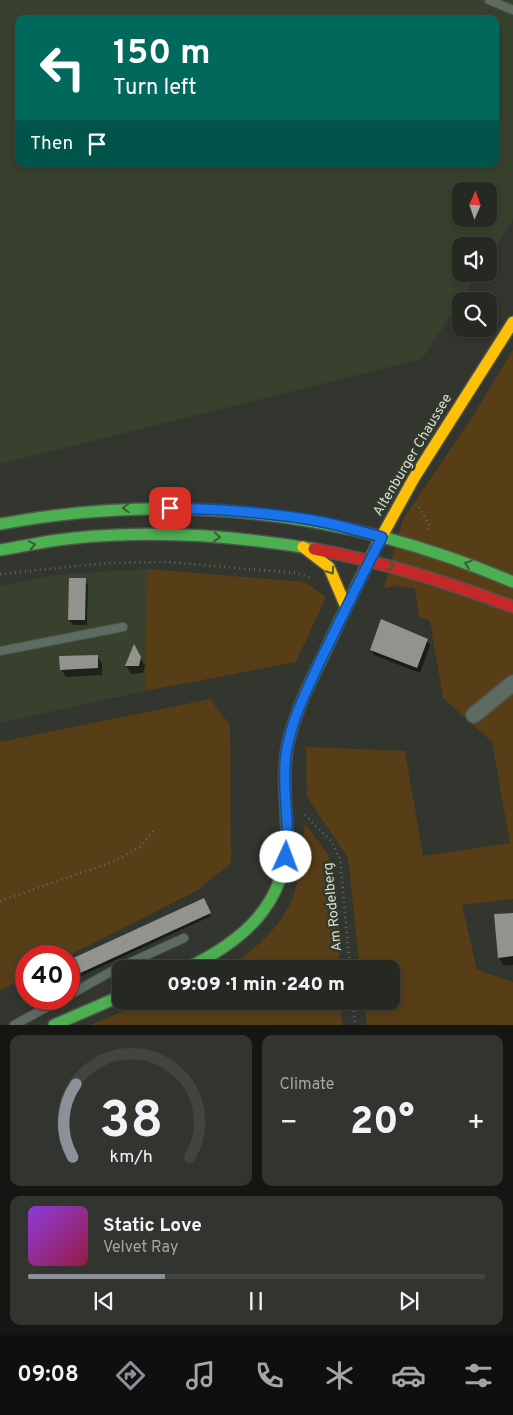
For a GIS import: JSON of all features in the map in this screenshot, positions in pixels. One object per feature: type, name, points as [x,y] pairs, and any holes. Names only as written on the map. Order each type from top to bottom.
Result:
[{"type":"main road","name":"Altenburger Chaussee","points":[[205,960],[232,944],[248,930],[264,911],[281,881],[288,844],[284,774],[290,735],[307,689],[346,607],[408,490],[513,322]]},
{"type":"main road","points":[[0,524],[50,514],[93,510],[162,508],[214,509],[292,517],[324,522],[382,537],[476,566],[513,582]]},
{"type":"main road","points":[[0,550],[63,539],[146,535],[228,538],[302,546],[370,561],[451,583],[513,607]]},
{"type":"main road","points":[[302,546],[330,567],[346,607]]},
{"type":"main road","points":[[54,1025],[112,1000]]},
{"type":"street","points":[[474,714],[513,683]]},
{"type":"lane","points":[[490,0],[513,10]]},
{"type":"lane","points":[[0,651],[123,627]]},
{"type":"lane","points":[[80,989],[116,969],[184,938]]},
{"type":"lane","points":[[14,1025],[42,1010]]},
{"type":"path","points":[[0,574],[107,563],[168,562],[296,573],[318,580],[334,574]]},
{"type":"path","name":"Am Rodelberg","points":[[286,814],[306,815],[330,840],[340,859],[349,960]]},
{"type":"path","points":[[0,901],[115,861],[141,846],[155,830]]},
{"type":"path","points":[[354,1010],[355,1025]]},
{"type":"shaded area","points":[[0,0],[513,0],[513,219],[497,244],[497,237],[452,237],[452,282],[473,282],[466,292],[452,292],[452,313],[422,359],[0,464]]},
{"type":"shaded area","points":[[513,350],[513,899],[462,905],[477,970],[513,982],[513,1025],[367,1025],[365,1010],[400,1010],[400,960],[359,960],[348,858],[307,797],[306,747],[405,751],[423,856],[510,843],[492,742],[443,698],[430,621],[419,617],[415,588],[395,586],[384,588],[403,519],[473,416]]},
{"type":"shaded area","points":[[147,569],[145,691],[0,723],[0,586],[54,575]]},
{"type":"shaded area","points":[[147,569],[305,582],[326,597],[296,662],[145,691]]},
{"type":"shaded area","points":[[210,699],[230,725],[231,863],[198,890],[80,950],[80,945],[15,945],[15,983],[0,991],[0,742]]},
{"type":"shaded area","points":[[305,823],[328,855],[337,905],[340,960],[238,960],[267,936],[285,914],[296,888],[301,864]]},
{"type":"shaded area","points":[[126,1010],[341,1010],[342,1025],[90,1025]]},
{"type":"building","points":[[69,578],[86,578],[85,620],[68,620]]},
{"type":"building","points":[[381,619],[428,639],[417,668],[370,650]]},
{"type":"building","points":[[134,644],[141,657],[139,666],[125,666]]},
{"type":"building","points":[[98,655],[98,668],[60,670],[59,656]]},
{"type":"building","points":[[204,898],[211,913],[80,973],[80,955]]},
{"type":"building","points":[[513,913],[513,956],[498,958],[494,914]]},
{"type":"traffic: fast","points":[[0,524],[66,514],[132,509],[197,509],[261,514],[325,524],[388,538],[451,558],[513,582]]},
{"type":"traffic: fast","points":[[0,550],[66,539],[135,535],[225,538],[314,549]]},
{"type":"traffic: fast","points":[[202,960],[226,946],[258,917],[271,899],[280,880],[285,858],[287,833],[285,771],[290,735],[310,683],[377,545]]},
{"type":"traffic: fast","points":[[54,1025],[112,1000]]},
{"type":"traffic: slow","points":[[377,545],[414,478],[513,322]]},
{"type":"traffic: slow","points":[[303,547],[329,567],[346,607]]},
{"type":"traffic: jam","points":[[314,549],[365,560],[415,574],[513,607]]},
{"type":"route","points":[[170,508],[256,512],[324,522],[382,537],[307,689],[290,735],[284,774],[288,844],[286,857]]}]
